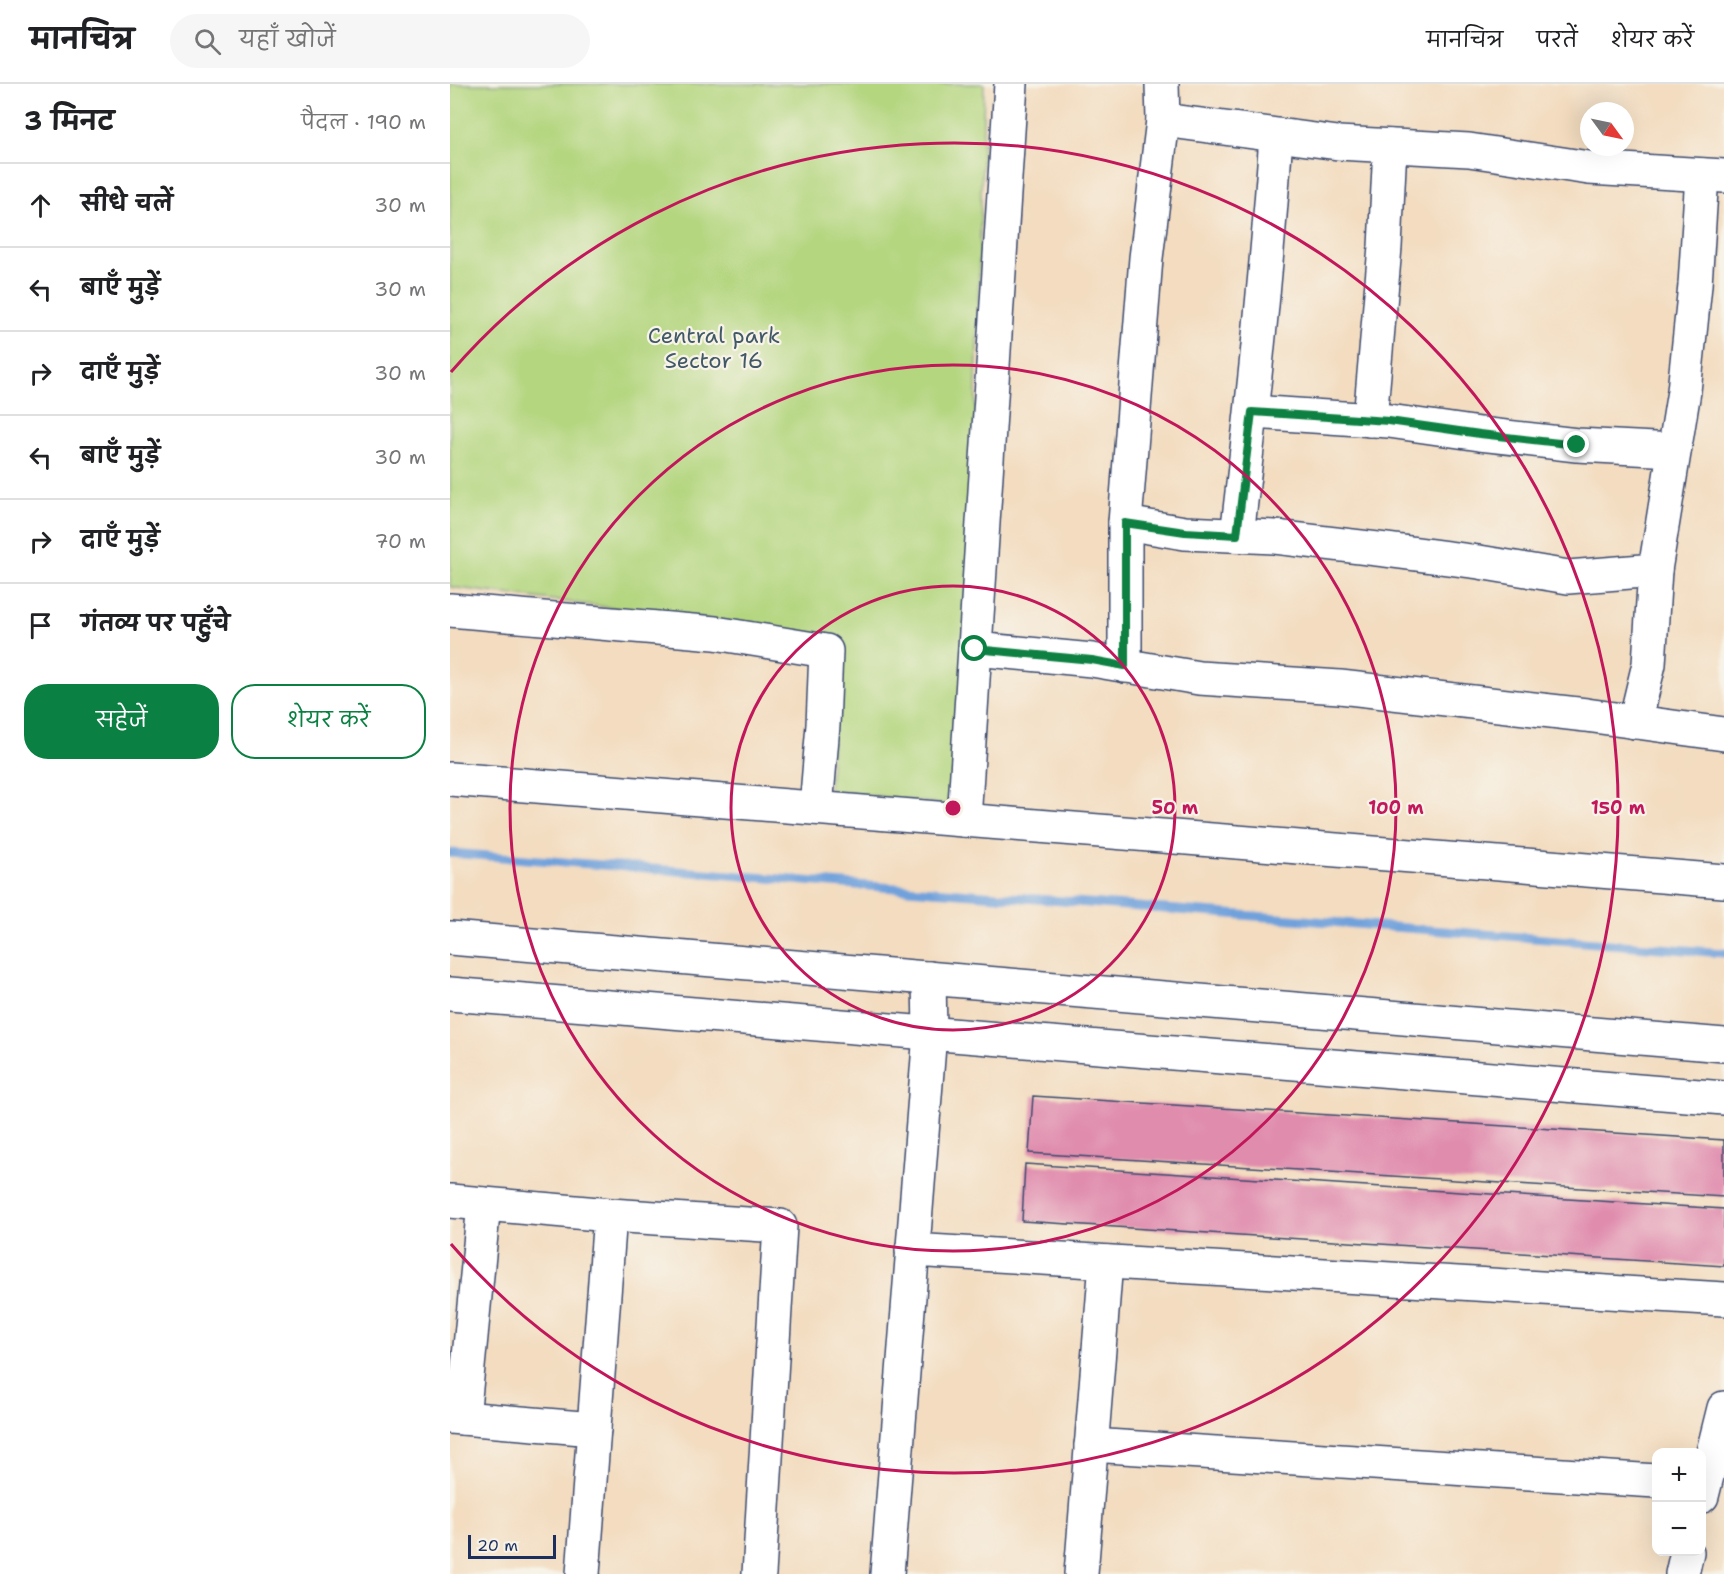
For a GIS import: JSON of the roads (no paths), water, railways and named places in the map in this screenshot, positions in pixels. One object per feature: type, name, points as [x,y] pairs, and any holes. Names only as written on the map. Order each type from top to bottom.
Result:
[{"type":"street","points":[[964,820],[1011,84]]},
{"type":"street","points":[[1125,666],[1125,523],[1146,258],[1163,120],[1162,84]]},
{"type":"street","points":[[1163,120],[1338,143],[1469,150],[1589,168],[1713,176],[1695,285],[1684,391],[1654,570],[1648,664],[1635,722]]},
{"type":"street","points":[[1237,535],[1252,412],[1276,136]]},
{"type":"street","points":[[1370,420],[1385,247],[1390,146]]},
{"type":"street","points":[[1252,412],[1370,420],[1577,445],[1674,450]]},
{"type":"street","points":[[1125,523],[1185,532],[1275,537],[1386,550],[1569,577],[1654,570]]},
{"type":"street","points":[[450,610],[715,633],[826,651],[816,808]]},
{"type":"street","points":[[975,649],[1092,660],[1199,678],[1340,687],[1586,715],[1724,734]]},
{"type":"street","points":[[450,779],[1724,881]]},
{"type":"street","points":[[450,938],[1724,1045]]},
{"type":"street","points":[[887,1574],[930,1033],[929,978]]},
{"type":"street","points":[[450,994],[1724,1098]]},
{"type":"street","points":[[450,1201],[610,1215],[780,1226],[759,1574]]},
{"type":"street","points":[[484,1204],[457,1417],[594,1429]]},
{"type":"street","points":[[583,1574],[610,1215]]},
{"type":"street","points":[[912,1250],[1724,1299]]},
{"type":"street","points":[[1081,1574],[1106,1262]]},
{"type":"street","points":[[1706,1473],[1724,1408]]},
{"type":"street","points":[[1091,1445],[1652,1481]]},
{"type":"street","points":[[1682,1574],[1686,1556]]},
{"type":"waterway","points":[[450,853],[1724,953]]},
{"type":"park label","name":"Central park Sector 16","points":[[714,348]]}]
